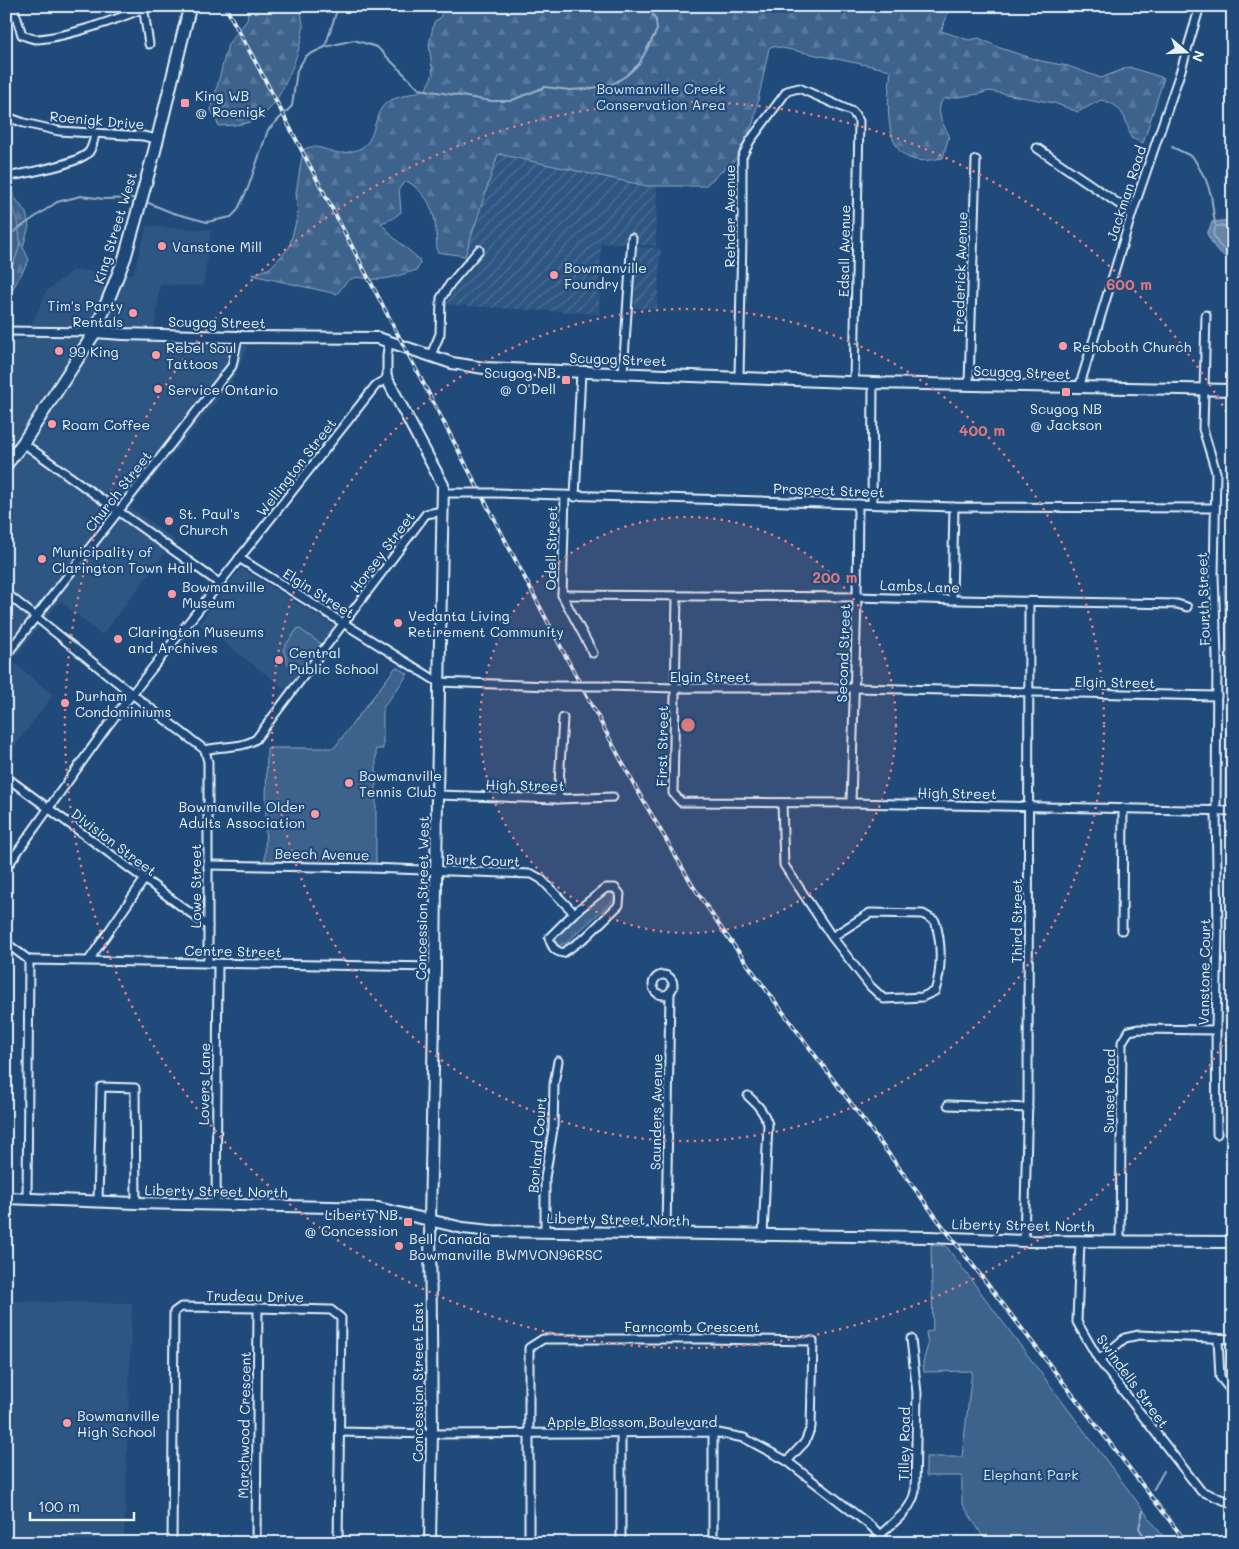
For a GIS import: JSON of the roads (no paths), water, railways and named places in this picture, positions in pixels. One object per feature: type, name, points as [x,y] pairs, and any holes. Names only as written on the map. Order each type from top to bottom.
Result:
[{"type":"main road","name":"King Street West","points":[[6,465],[23,443],[95,332],[124,257],[154,153],[190,6]]},
{"type":"street","points":[[13,6],[22,35],[35,39],[62,35],[129,14],[143,7],[149,44]]},
{"type":"street","name":"Jackman Road","points":[[1079,388],[1132,213],[1181,70],[1200,6]]},
{"type":"street","name":"Rehder Avenue","points":[[739,377],[742,157],[750,140],[787,92],[799,88],[853,112],[859,121]]},
{"type":"street","name":"Roenigk Drive","points":[[6,115],[24,124],[59,131],[143,136],[157,139]]},
{"type":"street","name":"Edsall Avenue","points":[[854,382],[859,121]]},
{"type":"street","points":[[6,177],[80,158],[93,146],[95,134]]},
{"type":"street","points":[[1037,148],[1132,213]]},
{"type":"street","name":"Frederick Avenue","points":[[969,384],[976,160]]},
{"type":"street","points":[[623,373],[632,238]]},
{"type":"street","points":[[431,355],[440,334],[441,298],[450,284],[479,250]]},
{"type":"street","name":"Fourth Street","points":[[1206,315],[1203,430],[1216,472],[1214,576],[1217,657],[1216,811]]},
{"type":"street","name":"Scugog Street","points":[[6,330],[238,337],[378,338],[452,363],[484,368],[874,383],[1233,390]]},
{"type":"street","name":"Church Street","points":[[6,655],[232,366],[238,337]]},
{"type":"street","points":[[387,378],[387,356],[390,341]]},
{"type":"street","name":"Odell Street","points":[[575,496],[581,372]]},
{"type":"street","name":"Concession Street West","points":[[387,378],[443,485],[436,795],[430,1221]]},
{"type":"street","name":"Wellington Street","points":[[6,868],[132,694],[376,385],[387,378]]},
{"type":"street","points":[[872,504],[874,383]]},
{"type":"street","points":[[23,443],[219,583]]},
{"type":"street","name":"Prospect Street","points":[[443,492],[954,507],[1215,508]]},
{"type":"street","name":"Odell Street","points":[[565,496],[562,595],[593,653]]},
{"type":"street","name":"Second Street","points":[[851,803],[858,597],[858,504]]},
{"type":"street","points":[[952,600],[954,507]]},
{"type":"street","name":"Horsey Street","points":[[205,750],[248,744],[256,739],[426,514],[443,511]]},
{"type":"street","name":"Elgin Street","points":[[239,558],[438,682],[550,686],[855,688],[1217,696]]},
{"type":"street","points":[[6,594],[205,750]]},
{"type":"street","name":"Lambs Lane","points":[[562,595],[858,597],[1177,604],[1187,607]]},
{"type":"street","name":"First Street","points":[[677,596],[673,794],[681,802]]},
{"type":"street","name":"Third Street","points":[[1024,1241],[1028,1108],[1029,602]]},
{"type":"street","points":[[558,799],[563,718]]},
{"type":"street","name":"Lowe Street","points":[[205,750],[208,762],[208,963]]},
{"type":"street","name":"Division Street","points":[[6,777],[208,926]]},
{"type":"street","name":"High Street","points":[[436,795],[558,799],[614,797]]},
{"type":"street","name":"High Street","points":[[681,802],[851,803],[1233,811]]},
{"type":"street","points":[[782,803],[784,865],[832,937],[870,986],[884,999],[922,997],[934,991],[939,979],[939,934],[935,921],[923,914],[870,913],[832,937]]},
{"type":"street","points":[[1122,930],[1123,808]]},
{"type":"street","name":"Vanstone Court","points":[[1216,811],[1218,928],[1216,1030],[1217,1134]]},
{"type":"street","name":"Beech Avenue","points":[[208,864],[436,870]]},
{"type":"street","name":"Burk Court","points":[[436,870],[532,874],[541,879],[574,913]]},
{"type":"street","points":[[89,960],[144,880]]},
{"type":"street","points":[[606,888],[615,888],[620,894],[619,905],[586,937],[562,953],[556,952],[549,938],[574,913],[606,888]]},
{"type":"street","points":[[6,943],[29,960],[27,1199]]},
{"type":"street","name":"Centre Street","points":[[29,960],[435,967]]},
{"type":"street","name":"Lovers Lane","points":[[216,1205],[218,964]]},
{"type":"street","name":"Saunders Avenue","points":[[666,1233],[670,992]]},
{"type":"street","name":"Sunset Road","points":[[1120,1241],[1122,1042],[1129,1031],[1139,1029],[1216,1030]]},
{"type":"street","name":"Borland Court","points":[[545,1232],[545,1178],[553,1129],[554,1084],[558,1061]]},
{"type":"street","points":[[98,1201],[101,1086],[117,1086],[135,1088],[136,1203]]},
{"type":"street","points":[[748,1096],[759,1105],[768,1124],[763,1236]]},
{"type":"street","points":[[948,1105],[1028,1108]]},
{"type":"street","name":"Liberty Street North","points":[[6,1198],[136,1203],[378,1208],[462,1228],[491,1231],[929,1237],[1024,1241],[1233,1242]]},
{"type":"street","name":"Concession Street East","points":[[430,1221],[432,1434],[430,1543]]},
{"type":"street","name":"Swindells Street","points":[[1080,1241],[1077,1322],[1098,1360],[1201,1491],[1233,1504]]},
{"type":"street","name":"Trudeau Drive","points":[[172,1543],[174,1312],[181,1307],[331,1310],[341,1318],[338,1543]]},
{"type":"street","name":"Marchwood Crescent","points":[[256,1543],[258,1308]]},
{"type":"street","points":[[1098,1360],[1125,1338],[1138,1335],[1233,1339]]},
{"type":"street","name":"Farncomb Crescent","points":[[529,1433],[529,1348],[543,1339],[710,1338],[813,1341],[811,1427],[805,1442],[787,1461]]},
{"type":"street","name":"Tilley Road","points":[[880,1535],[910,1506],[915,1491],[917,1393],[911,1339]]},
{"type":"street","points":[[1218,1339],[1220,1378],[1233,1393]]},
{"type":"street","name":"Apple Blossom Boulevard","points":[[340,1432],[432,1434],[713,1432],[744,1438],[787,1461],[880,1535],[885,1543]]},
{"type":"street","points":[[713,1432],[713,1543]]},
{"type":"street","points":[[529,1433],[529,1543]]},
{"type":"street","points":[[621,1433],[621,1543]]},
{"type":"water","points":[[1229,220],[1233,223],[1233,264],[1215,248],[1207,234],[1212,222]]},
{"type":"waterway","points":[[325,47],[337,10],[336,6]]},
{"type":"waterway","points":[[146,202],[173,213],[207,222],[231,217],[237,211],[248,188],[268,130],[292,106],[297,70],[306,56],[325,47],[354,40],[377,47],[419,89],[491,101],[510,101],[545,87],[570,90],[587,89],[613,84],[627,75],[639,64],[657,30],[656,20],[648,6]]},
{"type":"waterway","points":[[1172,147],[1193,157],[1206,180],[1211,195],[1215,224]]},
{"type":"waterway","points":[[6,237],[57,202],[81,196],[104,199],[137,198]]},
{"type":"waterway","points":[[1153,1490],[1164,1471]]},
{"type":"waterway","points":[[1143,1511],[1139,1528],[1148,1543]]},
{"type":"railway","points":[[225,6],[575,674],[636,788],[693,886],[759,980],[938,1220],[1187,1543]]},
{"type":"place","name":"King WB @ Roenigk","points":[[185,103]]},
{"type":"place","name":"Vanstone Mill","points":[[162,246]]},
{"type":"place","name":"Bowmanville Foundry","points":[[554,275]]},
{"type":"place","name":"Tim's Party Rentals","points":[[133,313]]},
{"type":"place","name":"Rehoboth Church","points":[[1063,346]]},
{"type":"place","name":"99 King","points":[[59,351]]},
{"type":"place","name":"Rebel Soul Tattoos","points":[[156,355]]},
{"type":"place","name":"Scugog NB @ O'Dell","points":[[566,380]]},
{"type":"place","name":"Service Ontario","points":[[158,389]]},
{"type":"place","name":"Scugog NB @ Jackson","points":[[1066,392]]},
{"type":"place","name":"Roam Coffee","points":[[52,424]]},
{"type":"place","name":"St. Paul's Church","points":[[169,521]]},
{"type":"place","name":"Municipality of Clarington Town Hall","points":[[42,559]]},
{"type":"place","name":"Bowmanville Museum","points":[[172,594]]},
{"type":"place","name":"Vedanta Living Retirement Community","points":[[398,623]]},
{"type":"place","name":"Clarington Museums and Archives","points":[[118,639]]},
{"type":"place","name":"Central Public School","points":[[279,660]]},
{"type":"place","name":"Durham Condominiums","points":[[65,703]]},
{"type":"place","name":"Bowmanville Tennis Club","points":[[349,783]]},
{"type":"place","name":"Bowmanville Older Adults Association","points":[[315,814]]},
{"type":"place","name":"Liberty NB @ Concession","points":[[408,1222]]},
{"type":"place","name":"Bell Canada Bowmanville BWMVON96RSC","points":[[399,1246]]},
{"type":"place","name":"Bowmanville High School","points":[[67,1423]]},
{"type":"park label","name":"Bowmanville Creek Conservation Area","points":[[661,96]]},
{"type":"park label","name":"Elephant Park","points":[[1031,1474]]}]
